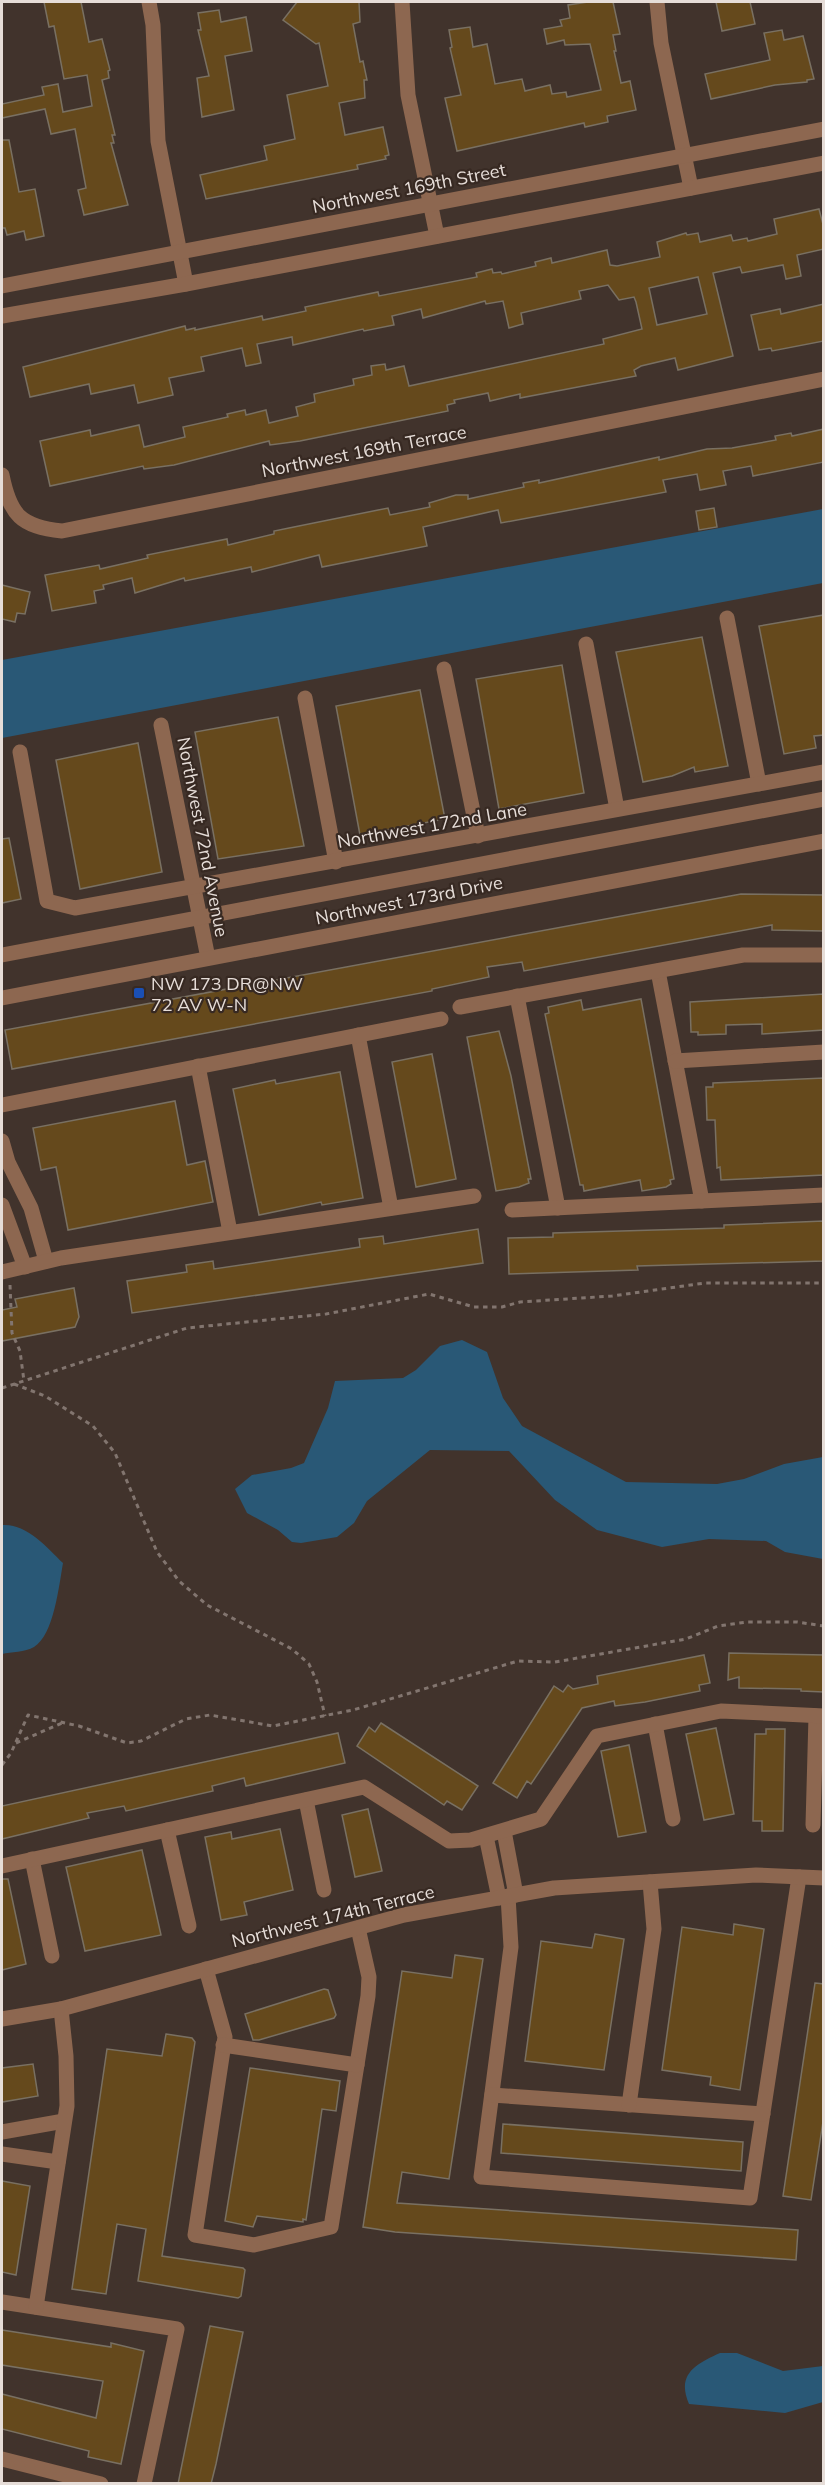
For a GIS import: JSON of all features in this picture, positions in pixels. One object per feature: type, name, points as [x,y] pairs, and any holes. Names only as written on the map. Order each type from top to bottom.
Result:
[{"type":"street","points":[[149,2],[153,25],[158,141],[186,284]]},
{"type":"street","points":[[402,2],[408,95],[437,236]]},
{"type":"street","points":[[657,2],[661,43],[690,188]]},
{"type":"street","name":"Northwest 169th Street","points":[[2,286],[824,129]]},
{"type":"street","points":[[2,316],[186,284],[824,163]]},
{"type":"street","name":"Northwest 169th Terrace","points":[[2,475],[6,498],[17,515],[36,529],[62,531],[824,379]]},
{"type":"street","points":[[727,618],[759,784]]},
{"type":"street","points":[[586,644],[617,809]]},
{"type":"street","points":[[444,669],[478,836]]},
{"type":"street","points":[[304,698],[336,862]]},
{"type":"street","name":"Northwest 72nd Avenue","points":[[161,724],[208,958]]},
{"type":"street","name":"Northwest 172nd Lane","points":[[20,752],[47,901],[75,908],[824,772]]},
{"type":"street","name":"Northwest 173rd Drive","points":[[2,955],[824,799]]},
{"type":"street","name":"Northwest 173rd Drive","points":[[2,998],[824,841]]},
{"type":"street","points":[[459,1007],[743,955],[824,955]]},
{"type":"street","points":[[658,970],[702,1201]]},
{"type":"street","points":[[517,996],[558,1208]]},
{"type":"street","points":[[2,1105],[441,1019]]},
{"type":"street","points":[[358,1035],[391,1208]]},
{"type":"street","points":[[675,1061],[824,1052]]},
{"type":"street","points":[[198,1066],[230,1232]]},
{"type":"street","points":[[2,1141],[8,1162],[31,1208],[46,1261]]},
{"type":"street","points":[[512,1210],[824,1195]]},
{"type":"street","points":[[2,1205],[12,1270],[46,1261],[474,1196]]},
{"type":"street","points":[[2,1866],[364,1787],[449,1840],[471,1840],[541,1819],[597,1736],[721,1712],[820,1716],[813,1825]]},
{"type":"street","points":[[655,1724],[673,1819]]},
{"type":"street","points":[[306,1800],[324,1890]]},
{"type":"street","points":[[167,1830],[189,1926]]},
{"type":"street","points":[[504,1831],[511,1947],[481,2177],[750,2198],[799,1877]]},
{"type":"street","points":[[486,1836],[508,1896]]},
{"type":"street","points":[[32,1859],[52,1956]]},
{"type":"street","name":"Northwest 174th Terrace","points":[[2,2019],[61,2009],[404,1915],[554,1888],[756,1875],[824,1878]]},
{"type":"street","points":[[629,2104],[654,1929],[650,1882]]},
{"type":"street","points":[[206,1969],[225,2037],[195,2235],[254,2244],[331,2227],[369,1977],[358,1928]]},
{"type":"street","points":[[36,2307],[64,2121],[66,2056],[61,2009]]},
{"type":"street","points":[[223,2045],[357,2066]]},
{"type":"street","points":[[492,2095],[763,2114]]},
{"type":"street","points":[[2,2132],[64,2121]]},
{"type":"street","points":[[2,2154],[58,2162]]},
{"type":"street","points":[[2,2302],[177,2329],[144,2484]]},
{"type":"street","points":[[2,2459],[101,2484]]},
{"type":"path","points":[[12,1270],[12,1333],[20,1351],[24,1381]]},
{"type":"path","points":[[2,1388],[187,1328],[326,1314],[429,1294],[474,1307],[502,1307],[520,1302],[612,1296],[705,1283],[824,1283]]},
{"type":"path","points":[[14,1384],[45,1396],[93,1426],[115,1452],[157,1552],[180,1581],[207,1605],[292,1649],[309,1664],[317,1682],[325,1716]]},
{"type":"path","points":[[2,1765],[15,1744],[28,1715],[63,1722],[127,1743],[141,1741],[186,1719],[210,1715],[273,1726],[325,1716],[435,1687],[518,1661],[555,1662],[686,1639],[718,1626],[747,1622],[797,1622],[824,1626]]},
{"type":"path","points":[[15,1744],[63,1722]]},
{"type":"water","points":[[823,509],[823,583],[2,738],[2,660]]},
{"type":"water","points":[[462,1340],[487,1352],[503,1398],[522,1426],[626,1482],[717,1484],[744,1479],[784,1464],[823,1457],[823,1559],[785,1552],[766,1541],[709,1539],[662,1547],[597,1530],[555,1500],[509,1451],[430,1450],[367,1501],[354,1523],[337,1537],[301,1543],[292,1542],[278,1530],[247,1513],[235,1489],[252,1475],[291,1468],[304,1463],[328,1408],[335,1381],[403,1378],[416,1370],[440,1346]]},
{"type":"water","points":[[2,1525],[11,1525],[28,1532],[63,1563],[51,1621],[41,1641],[30,1649],[2,1654]]},
{"type":"water","points":[[720,2353],[737,2353],[783,2371],[823,2366],[823,2402],[785,2413],[689,2404],[685,2385],[691,2371],[703,2361]]},
{"type":"building","points":[[44,2],[81,2],[89,42],[102,39],[110,70],[108,71],[109,78],[102,80],[115,135],[112,135],[114,143],[111,143],[128,205],[84,215],[78,190],[86,188],[75,129],[51,134],[45,109],[2,118],[2,104],[44,95],[42,87],[58,84],[63,112],[92,106],[87,75],[64,79],[54,26],[49,27]]},
{"type":"building","points":[[297,2],[359,2],[360,22],[353,24],[360,62],[363,61],[367,80],[364,80],[365,98],[339,103],[345,135],[383,127],[389,155],[385,156],[386,159],[357,165],[358,169],[206,199],[200,175],[267,160],[264,146],[295,139],[287,95],[328,86],[319,43],[316,44],[283,20]]},
{"type":"building","points":[[613,2],[620,34],[613,35],[616,51],[614,51],[621,83],[630,81],[636,110],[607,116],[608,122],[585,127],[584,123],[457,151],[445,98],[461,95],[450,48],[452,47],[449,30],[470,27],[473,47],[487,44],[495,84],[522,79],[525,91],[550,85],[552,94],[566,92],[567,97],[601,90],[590,44],[565,45],[564,40],[547,44],[544,29],[562,26],[560,20],[570,18],[568,5]]},
{"type":"building","points":[[716,2],[750,2],[755,24],[722,31]]},
{"type":"building","points":[[219,10],[221,22],[246,17],[252,51],[225,56],[234,110],[202,117],[197,78],[209,76],[198,30],[201,30],[198,13]]},
{"type":"building","points":[[782,30],[784,40],[803,36],[814,79],[711,99],[705,74],[770,60],[764,33]]},
{"type":"building","points":[[2,140],[9,140],[19,192],[35,189],[44,236],[26,240],[24,231],[7,235],[5,228],[2,228]]},
{"type":"building","points":[[819,209],[824,228],[824,249],[797,255],[801,276],[786,279],[783,265],[742,273],[740,267],[713,273],[733,356],[678,370],[675,358],[641,366],[634,370],[636,376],[520,398],[520,394],[490,401],[488,393],[454,400],[455,403],[447,405],[448,411],[300,441],[270,445],[269,441],[174,465],[144,469],[143,466],[50,486],[40,441],[90,430],[91,436],[139,425],[144,447],[185,437],[183,427],[228,417],[227,414],[245,410],[246,415],[266,410],[269,423],[298,416],[296,407],[315,402],[314,394],[354,385],[353,379],[372,375],[371,366],[385,364],[386,370],[404,366],[409,386],[604,344],[603,339],[642,329],[636,302],[634,297],[619,300],[608,285],[579,291],[581,299],[521,313],[523,324],[509,328],[503,301],[486,304],[485,301],[423,318],[421,309],[392,316],[394,325],[364,331],[363,329],[293,345],[292,337],[257,344],[261,363],[246,366],[242,348],[201,357],[204,371],[169,378],[173,395],[138,403],[134,385],[91,394],[89,384],[30,397],[23,367],[185,326],[186,330],[195,328],[195,330],[262,316],[263,320],[306,311],[305,307],[378,292],[379,296],[477,277],[476,273],[492,269],[493,273],[501,272],[502,274],[536,266],[535,262],[551,258],[552,263],[607,250],[610,265],[617,266],[660,257],[657,242],[686,233],[687,235],[698,233],[700,242],[731,235],[733,241],[747,238],[748,241],[777,234],[774,219]],"holes":[[[698,277],[707,314],[657,325],[649,288]]]},
{"type":"building","points":[[824,304],[824,341],[772,351],[771,348],[759,350],[751,315],[780,309],[781,314]]},
{"type":"building","points":[[824,429],[824,462],[753,476],[751,466],[723,471],[726,485],[700,490],[697,474],[663,480],[666,492],[501,523],[498,510],[423,527],[427,546],[322,567],[319,555],[252,572],[251,567],[185,581],[184,578],[135,593],[132,578],[103,585],[104,589],[94,591],[96,603],[52,611],[45,575],[99,565],[100,569],[148,558],[147,555],[227,539],[228,545],[274,534],[274,531],[388,508],[390,515],[430,507],[429,503],[456,495],[468,495],[468,499],[524,487],[523,483],[539,480],[539,483],[659,457],[659,460],[707,449],[732,448],[776,440],[775,436],[791,433],[792,436]]},
{"type":"building","points":[[714,508],[717,527],[699,530],[696,511]]},
{"type":"building","points":[[2,585],[30,592],[25,614],[17,613],[15,622],[2,619]]},
{"type":"building","points":[[824,615],[824,735],[814,736],[816,748],[784,754],[759,626]]},
{"type":"building","points":[[702,637],[728,766],[695,772],[694,767],[672,776],[643,782],[616,652]]},
{"type":"building","points":[[562,665],[584,793],[499,809],[476,679]]},
{"type":"building","points":[[420,690],[445,819],[360,835],[336,706]]},
{"type":"building","points":[[278,717],[304,846],[218,859],[195,732]]},
{"type":"building","points":[[138,743],[162,872],[80,889],[56,760]]},
{"type":"building","points":[[9,838],[21,899],[2,903],[2,839]]},
{"type":"building","points":[[741,894],[824,895],[824,931],[772,930],[772,925],[524,971],[522,962],[487,967],[489,977],[432,989],[432,991],[12,1069],[5,1030]]},
{"type":"building","points":[[824,994],[824,1030],[762,1034],[762,1024],[726,1025],[726,1034],[698,1035],[698,1032],[691,1032],[690,1002]]},
{"type":"building","points":[[641,999],[674,1179],[670,1180],[671,1184],[666,1187],[642,1191],[640,1180],[584,1191],[583,1185],[580,1185],[545,1014],[549,1013],[548,1007],[581,1000],[583,1010]]},
{"type":"building","points":[[499,1031],[511,1076],[531,1179],[528,1179],[529,1183],[519,1187],[496,1191],[467,1037]]},
{"type":"building","points":[[432,1054],[456,1179],[416,1187],[392,1062]]},
{"type":"building","points":[[340,1072],[363,1198],[322,1205],[321,1202],[259,1215],[233,1089],[275,1080],[276,1084]]},
{"type":"building","points":[[824,1078],[824,1175],[721,1180],[720,1167],[717,1168],[715,1120],[707,1120],[706,1087],[713,1087],[713,1083]]},
{"type":"building","points":[[175,1101],[187,1165],[205,1161],[213,1202],[68,1230],[56,1167],[41,1170],[33,1128]]},
{"type":"building","points":[[824,1221],[824,1261],[637,1266],[638,1270],[509,1274],[508,1238],[553,1237],[553,1233],[724,1228],[724,1225]]},
{"type":"building","points":[[478,1229],[483,1263],[132,1313],[127,1281],[187,1272],[186,1265],[213,1261],[214,1269],[360,1247],[359,1239],[383,1236],[384,1244]]},
{"type":"building","points":[[74,1288],[79,1317],[75,1327],[2,1341],[2,1310],[17,1307],[15,1299]]},
{"type":"building","points":[[729,1653],[824,1655],[824,1692],[801,1691],[801,1689],[739,1688],[739,1677],[728,1680]]},
{"type":"building","points":[[704,1655],[710,1683],[699,1685],[700,1691],[645,1702],[615,1706],[614,1701],[582,1708],[531,1784],[527,1781],[517,1798],[493,1783],[554,1686],[563,1692],[568,1685],[573,1689],[598,1684],[597,1676]]},
{"type":"building","points":[[381,1723],[478,1786],[462,1810],[447,1801],[444,1805],[357,1746],[369,1727],[375,1732]]},
{"type":"building","points":[[716,1728],[734,1814],[704,1820],[686,1734]]},
{"type":"building","points":[[766,1729],[785,1729],[783,1831],[762,1831],[762,1821],[753,1821],[755,1734],[766,1734]]},
{"type":"building","points":[[338,1733],[345,1763],[246,1786],[244,1778],[212,1786],[213,1791],[126,1811],[124,1806],[87,1813],[89,1818],[2,1839],[2,1806]]},
{"type":"building","points":[[629,1745],[646,1832],[618,1837],[601,1751]]},
{"type":"building","points":[[368,1809],[382,1871],[355,1877],[342,1815]]},
{"type":"building","points":[[280,1829],[293,1890],[244,1902],[247,1915],[221,1920],[205,1837],[231,1832],[232,1839]]},
{"type":"building","points":[[142,1850],[161,1935],[85,1951],[66,1867]]},
{"type":"building","points":[[2,1879],[8,1879],[26,1964],[2,1970]]},
{"type":"building","points":[[734,1924],[764,1929],[740,2090],[710,2085],[711,2077],[662,2070],[682,1927],[733,1935]]},
{"type":"building","points":[[595,1934],[624,1939],[604,2070],[525,2061],[541,1941],[592,1948]]},
{"type":"building","points":[[455,1955],[483,1959],[449,2179],[402,2172],[397,2203],[798,2230],[796,2260],[395,2232],[363,2227],[402,1971],[452,1978]]},
{"type":"building","points":[[815,1983],[824,1984],[824,2115],[811,2200],[783,2196]]},
{"type":"building","points":[[324,1989],[328,1990],[336,2015],[334,2018],[253,2040],[245,2014]]},
{"type":"building","points":[[166,2034],[192,2038],[195,2042],[162,2256],[243,2268],[245,2270],[241,2296],[238,2298],[138,2281],[146,2229],[117,2224],[106,2294],[72,2289],[107,2049],[162,2056]]},
{"type":"building","points":[[33,2064],[38,2096],[2,2102],[2,2068]]},
{"type":"building","points":[[250,2068],[340,2081],[336,2111],[322,2109],[306,2220],[303,2219],[303,2222],[257,2216],[253,2227],[225,2221]]},
{"type":"building","points":[[503,2124],[743,2142],[741,2171],[501,2153]]},
{"type":"building","points":[[2,2181],[30,2186],[16,2275],[2,2272]]},
{"type":"building","points":[[210,2326],[243,2332],[211,2484],[178,2484]]},
{"type":"building","points":[[2,2330],[111,2347],[111,2343],[144,2351],[121,2464],[88,2457],[89,2451],[2,2429],[2,2394],[96,2418],[103,2381],[2,2365]]},
{"type":"place","name":"NW 173 DR@NW 72 AV W-N","points":[[139,993]]}]
